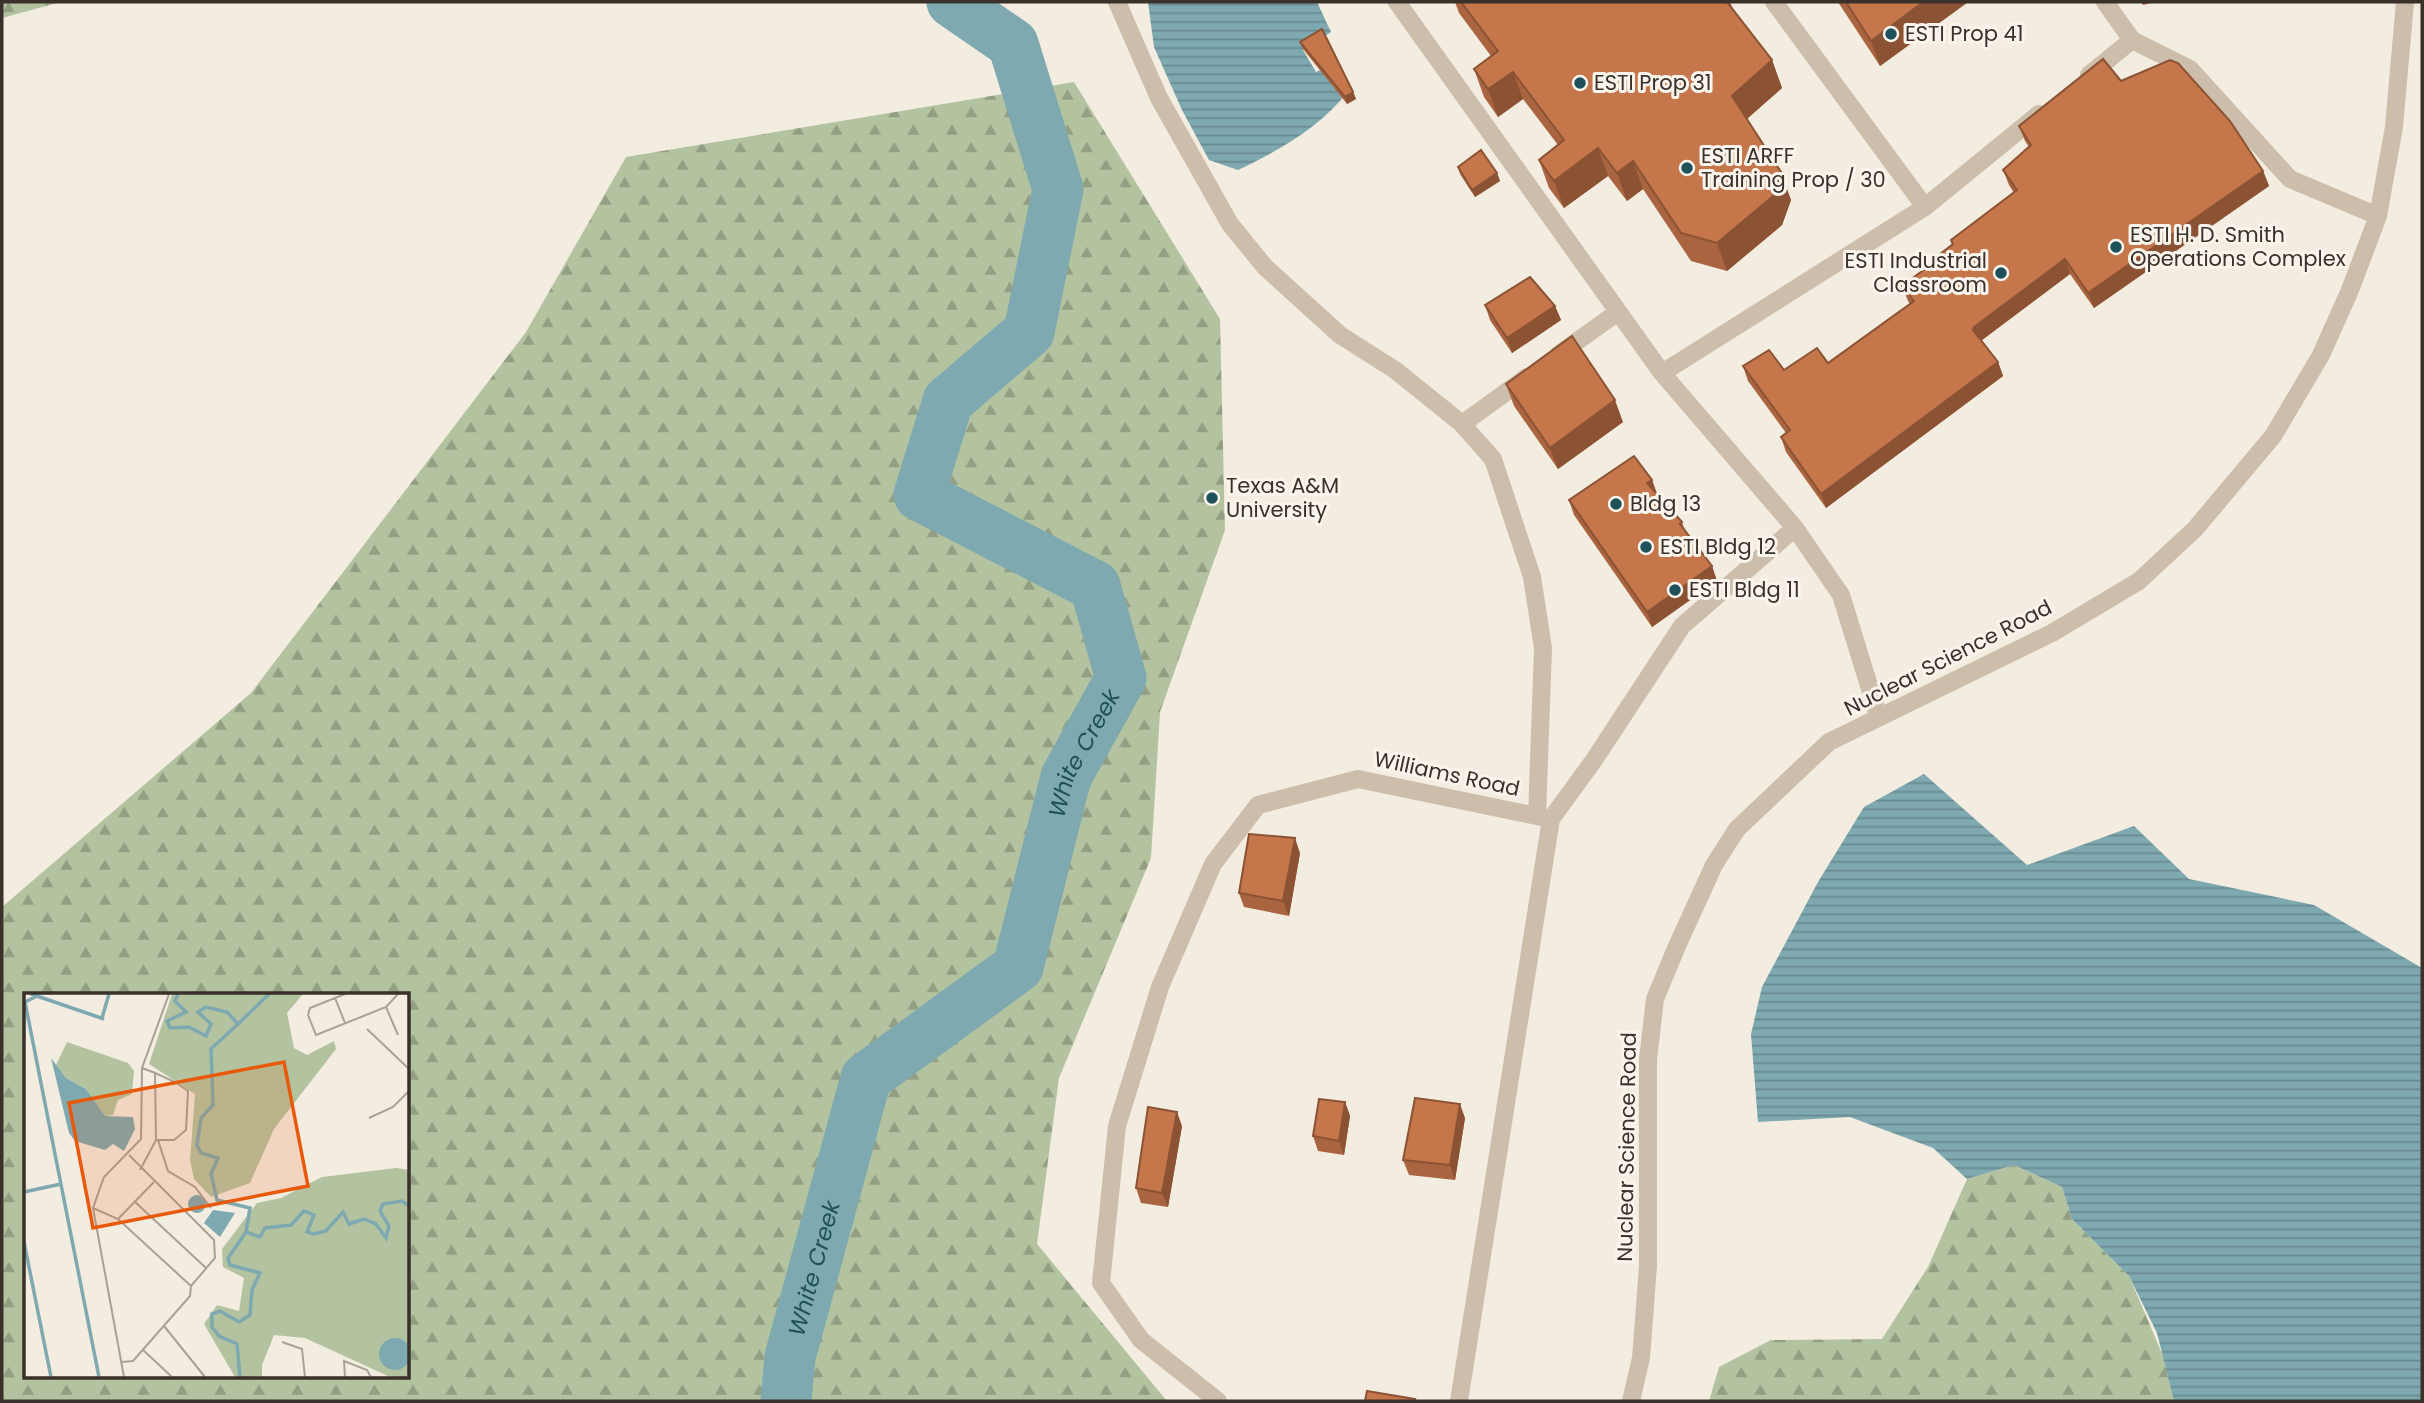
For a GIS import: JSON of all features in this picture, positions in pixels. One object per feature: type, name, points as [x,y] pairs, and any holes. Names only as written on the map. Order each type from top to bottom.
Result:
[{"type":"street","points":[[1117,2],[1159,98],[1230,224],[1265,267],[1340,335],[1395,370],[1462,424],[1493,459],[1532,577],[1543,648],[1544,818],[1459,1401]]},
{"type":"street","points":[[1397,2],[1662,373],[1795,528],[1841,595],[1879,718]]},
{"type":"street","points":[[1774,2],[1925,207]]},
{"type":"street","points":[[2105,2],[2132,40],[2190,69],[2290,179],[2378,216]]},
{"type":"street","name":"Nuclear Science Road","points":[[1631,1401],[1641,1358],[1648,1266],[1648,1059],[1656,999],[1676,946],[1714,865],[1737,829],[1829,742],[2052,633],[2139,581],[2195,529],[2273,436],[2321,355],[2350,290],[2378,216],[2394,127],[2405,2]]},
{"type":"street","points":[[2080,82],[2132,40]]},
{"type":"street","points":[[1662,373],[1925,207],[2049,107]]},
{"type":"street","points":[[1462,424],[1618,312]]},
{"type":"street","points":[[1544,818],[1594,760],[1682,626],[1795,528]]},
{"type":"street","name":"Williams Road","points":[[1218,1401],[1141,1340],[1101,1283],[1117,1126],[1160,987],[1213,864],[1258,804],[1358,779],[1544,818]]},
{"type":"green space","points":[[2,2],[61,2],[2,18]]},
{"type":"green space","points":[[1074,82],[1220,319],[1225,530],[1160,712],[1151,858],[1059,1078],[1037,1244],[1167,1401],[2,1401],[2,907],[251,693],[526,332],[626,157]]},
{"type":"green space","points":[[2014,1165],[2062,1187],[2072,1219],[2129,1276],[2163,1356],[2174,1401],[1709,1401],[1719,1367],[1771,1340],[1882,1339],[1928,1267],[1967,1179]]},
{"type":"water","points":[[1148,2],[1317,2],[1331,32],[1303,50],[1316,72],[1337,62],[1348,91],[1312,127],[1253,163],[1238,170],[1209,160],[1182,110],[1154,47]]},
{"type":"water","points":[[1924,774],[2027,865],[2134,826],[2189,879],[2314,905],[2422,968],[2422,1401],[2174,1401],[2157,1333],[2129,1276],[2072,1219],[2062,1187],[2014,1165],[1967,1179],[1933,1148],[1850,1117],[1758,1122],[1751,1034],[1762,987],[1818,882],[1864,807]]},
{"type":"building","points":[[1461,2],[1727,2],[1772,60],[1732,96],[1781,172],[1772,197],[1717,243],[1681,233],[1633,161],[1617,173],[1598,148],[1554,181],[1539,160],[1564,140],[1513,72],[1488,89],[1474,69],[1498,51]]},
{"type":"building","points":[[1846,2],[1923,2],[1871,41]]},
{"type":"building","points":[[1322,29],[1353,92],[1345,97],[1300,42]]},
{"type":"building","points":[[2103,59],[2121,81],[2170,60],[2178,63],[2230,121],[2263,171],[2088,293],[2065,259],[1974,327],[1973,330],[1998,362],[1821,494],[1781,437],[1790,430],[1743,366],[1769,350],[1784,370],[1817,348],[1828,363],[1914,301],[1902,286],[1937,260],[1935,258],[1953,244],[1951,240],[2017,190],[2003,170],[2031,145],[2019,126]]},
{"type":"building","points":[[1481,150],[1497,173],[1472,190],[1458,167]]},
{"type":"building","points":[[1530,277],[1555,306],[1507,338],[1485,305]]},
{"type":"building","points":[[1572,336],[1615,400],[1550,448],[1506,384]]},
{"type":"building","points":[[1634,456],[1652,480],[1647,483],[1682,522],[1680,524],[1712,566],[1647,612],[1569,500]]},
{"type":"building","points":[[1249,834],[1295,838],[1283,901],[1239,893]]},
{"type":"building","points":[[1415,1098],[1460,1104],[1450,1165],[1403,1160]]},
{"type":"building","points":[[1319,1099],[1345,1102],[1339,1141],[1313,1136]]},
{"type":"building","points":[[1148,1107],[1177,1112],[1162,1193],[1136,1188]]},
{"type":"building","points":[[1367,1391],[1415,1399],[1365,1401]]},
{"type":"waterway","name":"White Creek","points":[[786,1401],[790,1357],[866,1078],[1018,967],[1066,777],[1121,678],[1095,586],[919,495],[948,401],[1029,332],[1058,189],[1013,44],[952,2]]},
{"type":"place","name":"ESTI Prop 41","points":[[1891,34]]},
{"type":"place","name":"ESTI Prop 31","points":[[1580,83]]},
{"type":"place","name":"ESTI ARFF Training Prop / 30","points":[[1687,168]]},
{"type":"place","name":"ESTI H. D. Smith Operations Complex","points":[[2116,247]]},
{"type":"place","name":"ESTI Industrial Classroom","points":[[2001,273]]},
{"type":"place","name":"Texas A&M University","points":[[1212,498]]},
{"type":"place","name":"Bldg 13","points":[[1616,504]]},
{"type":"place","name":"ESTI Bldg 12","points":[[1646,547]]},
{"type":"place","name":"ESTI Bldg 11","points":[[1675,590]]}]
